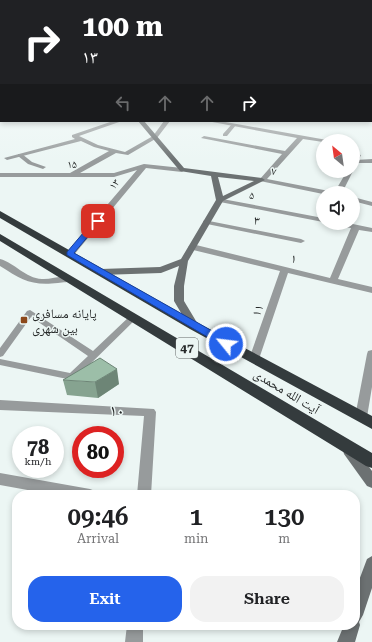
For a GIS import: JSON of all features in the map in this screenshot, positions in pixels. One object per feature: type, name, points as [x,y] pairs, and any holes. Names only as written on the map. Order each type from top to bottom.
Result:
[{"type":"highway","name":"آیت الله محمدی","points":[[0,214],[194,326],[372,423]]},
{"type":"highway","name":"آیت الله محمدی","points":[[0,237],[68,279],[134,316],[372,461]]},
{"type":"street","points":[[116,122],[74,136],[96,146],[126,154],[155,137],[166,122]]},
{"type":"street","points":[[142,122],[182,170]]},
{"type":"street","points":[[216,122],[258,127],[316,140]]},
{"type":"street","points":[[262,180],[301,137]]},
{"type":"street","points":[[204,138],[286,153]]},
{"type":"street","points":[[7,158],[82,139]]},
{"type":"street","points":[[69,176],[115,151]]},
{"type":"street","points":[[144,166],[182,170]]},
{"type":"street","name":"۱۵","points":[[0,175],[69,176],[114,174],[144,166]]},
{"type":"street","name":"۱۳","points":[[70,254],[144,166]]},
{"type":"street","name":"۷","points":[[182,170],[262,180],[316,190]]},
{"type":"street","points":[[194,326],[179,301],[179,286],[184,261],[220,200],[214,174]]},
{"type":"street","name":"۵","points":[[220,200],[262,180]]},
{"type":"street","name":"۵","points":[[220,200],[316,219]]},
{"type":"street","points":[[360,201],[372,204]]},
{"type":"street","name":"۳","points":[[207,222],[301,241]]},
{"type":"street","points":[[360,228],[372,230]]},
{"type":"street","points":[[333,281],[355,230]]},
{"type":"street","name":"۱","points":[[192,247],[372,290]]},
{"type":"street","points":[[101,272],[161,270],[184,261]]},
{"type":"street","points":[[0,263],[25,278],[42,282],[68,279]]},
{"type":"street","name":"۱۱","points":[[254,359],[285,269]]},
{"type":"street","points":[[361,417],[372,354]]},
{"type":"street","name":"۱۰","points":[[0,405],[150,412],[144,490]]},
{"type":"street","points":[[344,444],[372,482]]},
{"type":"street","points":[[0,479],[62,490]]},
{"type":"street","points":[[360,600],[372,564]]},
{"type":"street","points":[[134,642],[135,630]]},
{"type":"street","points":[[346,642],[350,630]]},
{"type":"lane","points":[[225,135],[234,125]]},
{"type":"lane","points":[[20,155],[30,164],[43,167]]},
{"type":"lane","points":[[360,161],[372,161]]},
{"type":"lane","points":[[0,354],[30,313],[94,356]]},
{"type":"lane","points":[[0,362],[72,377],[134,316]]},
{"type":"building","points":[[100,358],[117,369],[95,382],[63,380]]},
{"type":"place","name":"پایانه مسافری بین شهری","points":[[24,320]]},
{"type":"route","points":[[98,221],[70,254],[226,344]]}]
